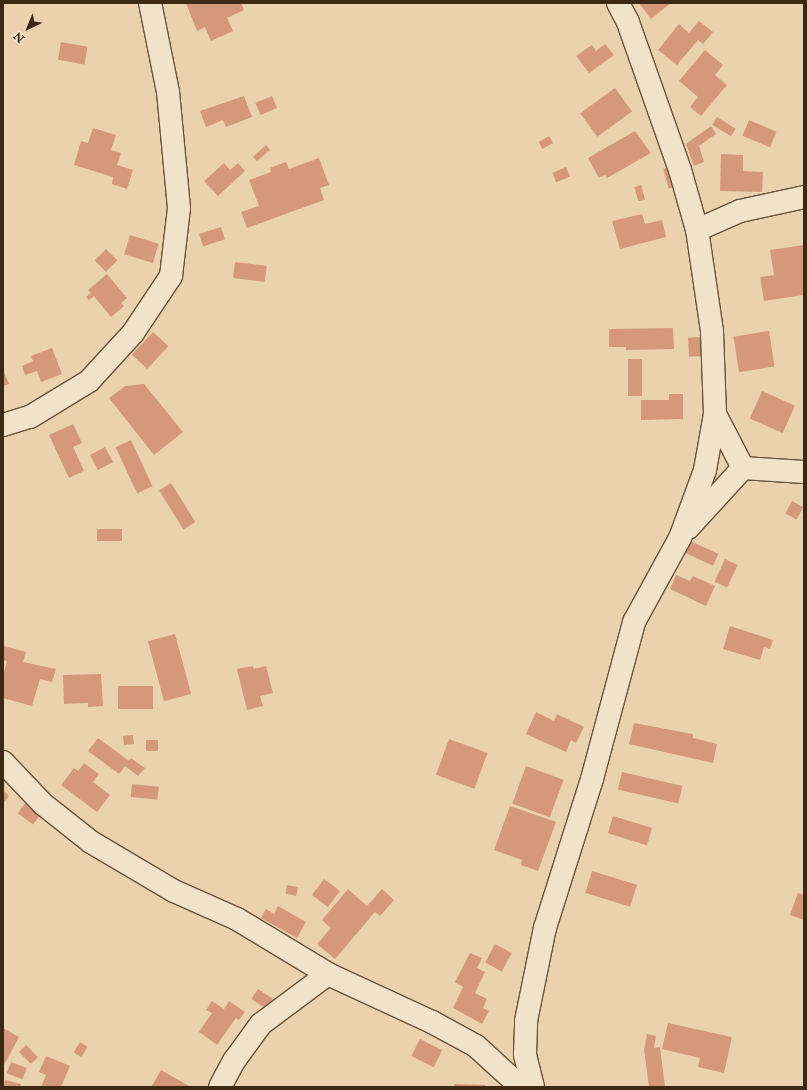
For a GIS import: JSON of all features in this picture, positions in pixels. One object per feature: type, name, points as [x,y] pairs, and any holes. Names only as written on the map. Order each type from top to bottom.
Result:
[{"type":"street","points":[[3,425],[30,417],[89,381],[133,333],[171,276],[179,208],[168,92],[150,3]]},
{"type":"street","points":[[533,1087],[525,1054],[526,1021],[546,928],[592,779],[634,622],[680,538],[706,470],[715,414],[712,331],[700,261],[697,230],[680,170],[633,37],[618,3]]},
{"type":"street","points":[[697,230],[740,211],[804,198]]},
{"type":"street","points":[[715,414],[742,468]]},
{"type":"street","points":[[742,468],[804,472]]},
{"type":"street","points":[[680,538],[742,468]]},
{"type":"street","points":[[3,762],[43,804],[91,842],[174,891],[237,919],[328,974],[432,1022],[476,1046],[521,1087]]},
{"type":"street","points":[[220,1087],[234,1061],[261,1024],[328,974]]},
{"type":"building","points":[[186,3],[241,3],[244,10],[227,18],[233,31],[211,41],[205,27],[197,31]]},
{"type":"building","points":[[639,3],[671,3],[651,19]]},
{"type":"building","points":[[699,21],[713,32],[703,44],[698,40],[677,65],[658,50],[679,24],[689,33]]},
{"type":"building","points":[[61,42],[88,47],[84,64],[58,60]]},
{"type":"building","points":[[605,44],[614,55],[589,73],[576,56],[592,45],[596,51]]},
{"type":"building","points":[[705,50],[723,65],[715,75],[727,85],[701,116],[690,107],[698,97],[679,81]]},
{"type":"building","points":[[615,88],[632,111],[597,137],[580,113]]},
{"type":"building","points":[[244,96],[252,117],[226,127],[223,120],[206,127],[200,111]]},
{"type":"building","points":[[272,96],[277,108],[261,115],[255,103]]},
{"type":"building","points":[[717,117],[736,129],[731,136],[712,125]]},
{"type":"building","points":[[749,120],[777,132],[770,147],[742,136]]},
{"type":"building","points":[[711,126],[716,134],[699,146],[704,162],[694,166],[686,144]]},
{"type":"building","points":[[93,128],[116,135],[111,150],[121,153],[117,165],[133,170],[127,189],[112,184],[113,177],[74,165],[81,141],[88,143]]},
{"type":"building","points":[[635,131],[651,153],[607,178],[605,175],[599,178],[588,158]]},
{"type":"building","points":[[549,136],[553,143],[543,149],[539,142]]},
{"type":"building","points":[[266,145],[270,150],[257,161],[253,157]]},
{"type":"building","points":[[721,154],[743,155],[743,171],[763,172],[762,192],[720,191]]},
{"type":"building","points":[[319,158],[329,185],[320,188],[324,200],[247,228],[241,212],[259,206],[249,180],[271,172],[270,168],[286,162],[289,169]]},
{"type":"building","points":[[224,163],[230,170],[238,163],[245,171],[218,196],[204,181]]},
{"type":"building","points":[[675,166],[680,185],[669,188],[663,169]]},
{"type":"building","points":[[566,167],[570,176],[556,182],[552,173]]},
{"type":"building","points":[[641,185],[645,199],[638,201],[634,187]]},
{"type":"building","points":[[642,214],[645,224],[662,220],[666,237],[620,249],[612,221]]},
{"type":"building","points":[[221,227],[225,239],[203,246],[199,234]]},
{"type":"building","points":[[130,235],[159,244],[153,263],[124,254]]},
{"type":"building","points":[[804,245],[804,295],[764,301],[760,277],[774,275],[770,250]]},
{"type":"building","points":[[106,249],[117,260],[106,272],[95,260]]},
{"type":"building","points":[[235,262],[267,266],[265,282],[233,278]]},
{"type":"building","points":[[107,274],[127,298],[121,303],[124,306],[111,317],[94,296],[89,300],[86,297],[91,293],[88,290]]},
{"type":"building","points":[[673,328],[674,349],[626,350],[626,347],[609,347],[609,329]]},
{"type":"building","points":[[769,331],[775,367],[739,372],[733,337]]},
{"type":"building","points":[[153,332],[168,346],[147,369],[132,355]]},
{"type":"building","points":[[701,337],[702,356],[689,357],[688,338]]},
{"type":"building","points":[[52,348],[62,374],[41,382],[37,371],[25,375],[22,366],[33,361],[31,356]]},
{"type":"building","points":[[628,359],[642,359],[642,396],[628,396]]},
{"type":"building","points":[[3,370],[9,384],[3,386]]},
{"type":"building","points":[[144,384],[183,432],[154,455],[109,398],[125,386]]},
{"type":"building","points":[[762,391],[795,406],[783,433],[750,418]]},
{"type":"building","points":[[669,394],[683,394],[683,419],[641,420],[641,400],[669,400]]},
{"type":"building","points":[[73,424],[82,443],[73,447],[84,471],[69,478],[49,435]]},
{"type":"building","points":[[131,440],[153,486],[137,493],[116,447]]},
{"type":"building","points":[[105,447],[113,462],[98,470],[90,455]]},
{"type":"building","points":[[171,483],[195,522],[184,529],[159,490]]},
{"type":"building","points":[[792,501],[803,507],[797,520],[785,513]]},
{"type":"building","points":[[97,529],[122,529],[122,541],[97,541]]},
{"type":"building","points":[[684,538],[718,554],[713,566],[679,550]]},
{"type":"building","points":[[725,559],[738,565],[727,588],[714,582]]},
{"type":"building","points":[[676,575],[690,581],[693,576],[715,586],[706,606],[670,589]]},
{"type":"building","points":[[730,626],[773,640],[770,649],[764,647],[760,660],[723,649]]},
{"type":"building","points":[[175,634],[191,694],[164,701],[148,641]]},
{"type":"building","points":[[4,646],[26,652],[23,662],[56,669],[52,682],[40,679],[32,706],[3,698],[3,676],[7,661],[3,660]]},
{"type":"building","points":[[253,666],[254,669],[266,666],[273,693],[260,696],[263,706],[247,710],[237,669]]},
{"type":"building","points":[[101,674],[103,706],[88,707],[88,703],[64,704],[63,675]]},
{"type":"building","points":[[118,686],[153,686],[153,709],[118,709]]},
{"type":"building","points":[[536,712],[554,721],[557,714],[584,727],[576,743],[571,740],[566,752],[526,734]]},
{"type":"building","points":[[634,723],[693,734],[693,738],[717,744],[713,763],[629,744]]},
{"type":"building","points":[[133,735],[134,744],[124,745],[123,736]]},
{"type":"building","points":[[98,738],[129,761],[131,758],[145,768],[138,776],[125,766],[119,774],[88,751]]},
{"type":"building","points":[[449,739],[488,753],[475,789],[436,775]]},
{"type":"building","points":[[146,740],[158,740],[158,751],[146,751]]},
{"type":"building","points":[[84,763],[99,774],[93,782],[110,795],[97,812],[61,785],[74,768],[78,771]]},
{"type":"building","points":[[526,766],[564,780],[550,817],[512,804]]},
{"type":"building","points":[[622,772],[682,786],[678,803],[618,790]]},
{"type":"building","points":[[132,784],[159,787],[157,800],[131,797]]},
{"type":"building","points":[[3,790],[9,796],[3,803]]},
{"type":"building","points":[[29,798],[44,809],[33,825],[18,813]]},
{"type":"building","points":[[510,806],[556,822],[538,871],[521,865],[522,860],[494,850]]},
{"type":"building","points":[[613,816],[652,828],[647,845],[608,833]]},
{"type":"building","points":[[592,871],[637,885],[630,907],[585,893]]},
{"type":"building","points":[[324,879],[340,891],[328,907],[312,895]]},
{"type":"building","points":[[287,885],[298,887],[296,896],[285,894]]},
{"type":"building","points":[[348,889],[367,906],[382,889],[394,900],[380,916],[375,912],[335,959],[317,944],[331,928],[322,920]]},
{"type":"building","points":[[798,893],[804,895],[804,920],[790,915]]},
{"type":"building","points":[[278,906],[306,922],[297,938],[261,918],[266,909],[274,914]]},
{"type":"building","points":[[495,944],[512,953],[502,971],[485,963]]},
{"type":"building","points":[[470,953],[482,958],[477,968],[485,972],[475,993],[487,999],[483,1008],[489,1011],[482,1024],[453,1008],[463,987],[455,982]]},
{"type":"building","points":[[258,989],[273,999],[266,1009],[251,999]]},
{"type":"building","points":[[212,1001],[224,1009],[229,1001],[245,1012],[239,1020],[236,1018],[217,1045],[199,1032],[212,1013],[206,1010]]},
{"type":"building","points":[[668,1023],[732,1037],[724,1073],[698,1067],[700,1058],[662,1049]]},
{"type":"building","points":[[3,1028],[19,1037],[3,1067]]},
{"type":"building","points":[[647,1034],[656,1036],[654,1048],[660,1047],[665,1086],[649,1087],[644,1050]]},
{"type":"building","points":[[420,1039],[442,1050],[434,1067],[411,1056]]},
{"type":"building","points":[[80,1042],[88,1047],[81,1057],[74,1052]]},
{"type":"building","points":[[26,1045],[38,1057],[31,1064],[19,1052]]},
{"type":"building","points":[[46,1056],[70,1066],[61,1087],[41,1087],[46,1075],[39,1072]]},
{"type":"building","points":[[11,1062],[27,1068],[23,1079],[7,1073]]},
{"type":"building","points":[[161,1070],[191,1087],[151,1087]]},
{"type":"building","points":[[5,1080],[21,1084],[20,1087],[3,1087]]},
{"type":"building","points":[[454,1084],[485,1085],[485,1087],[454,1087]]}]
